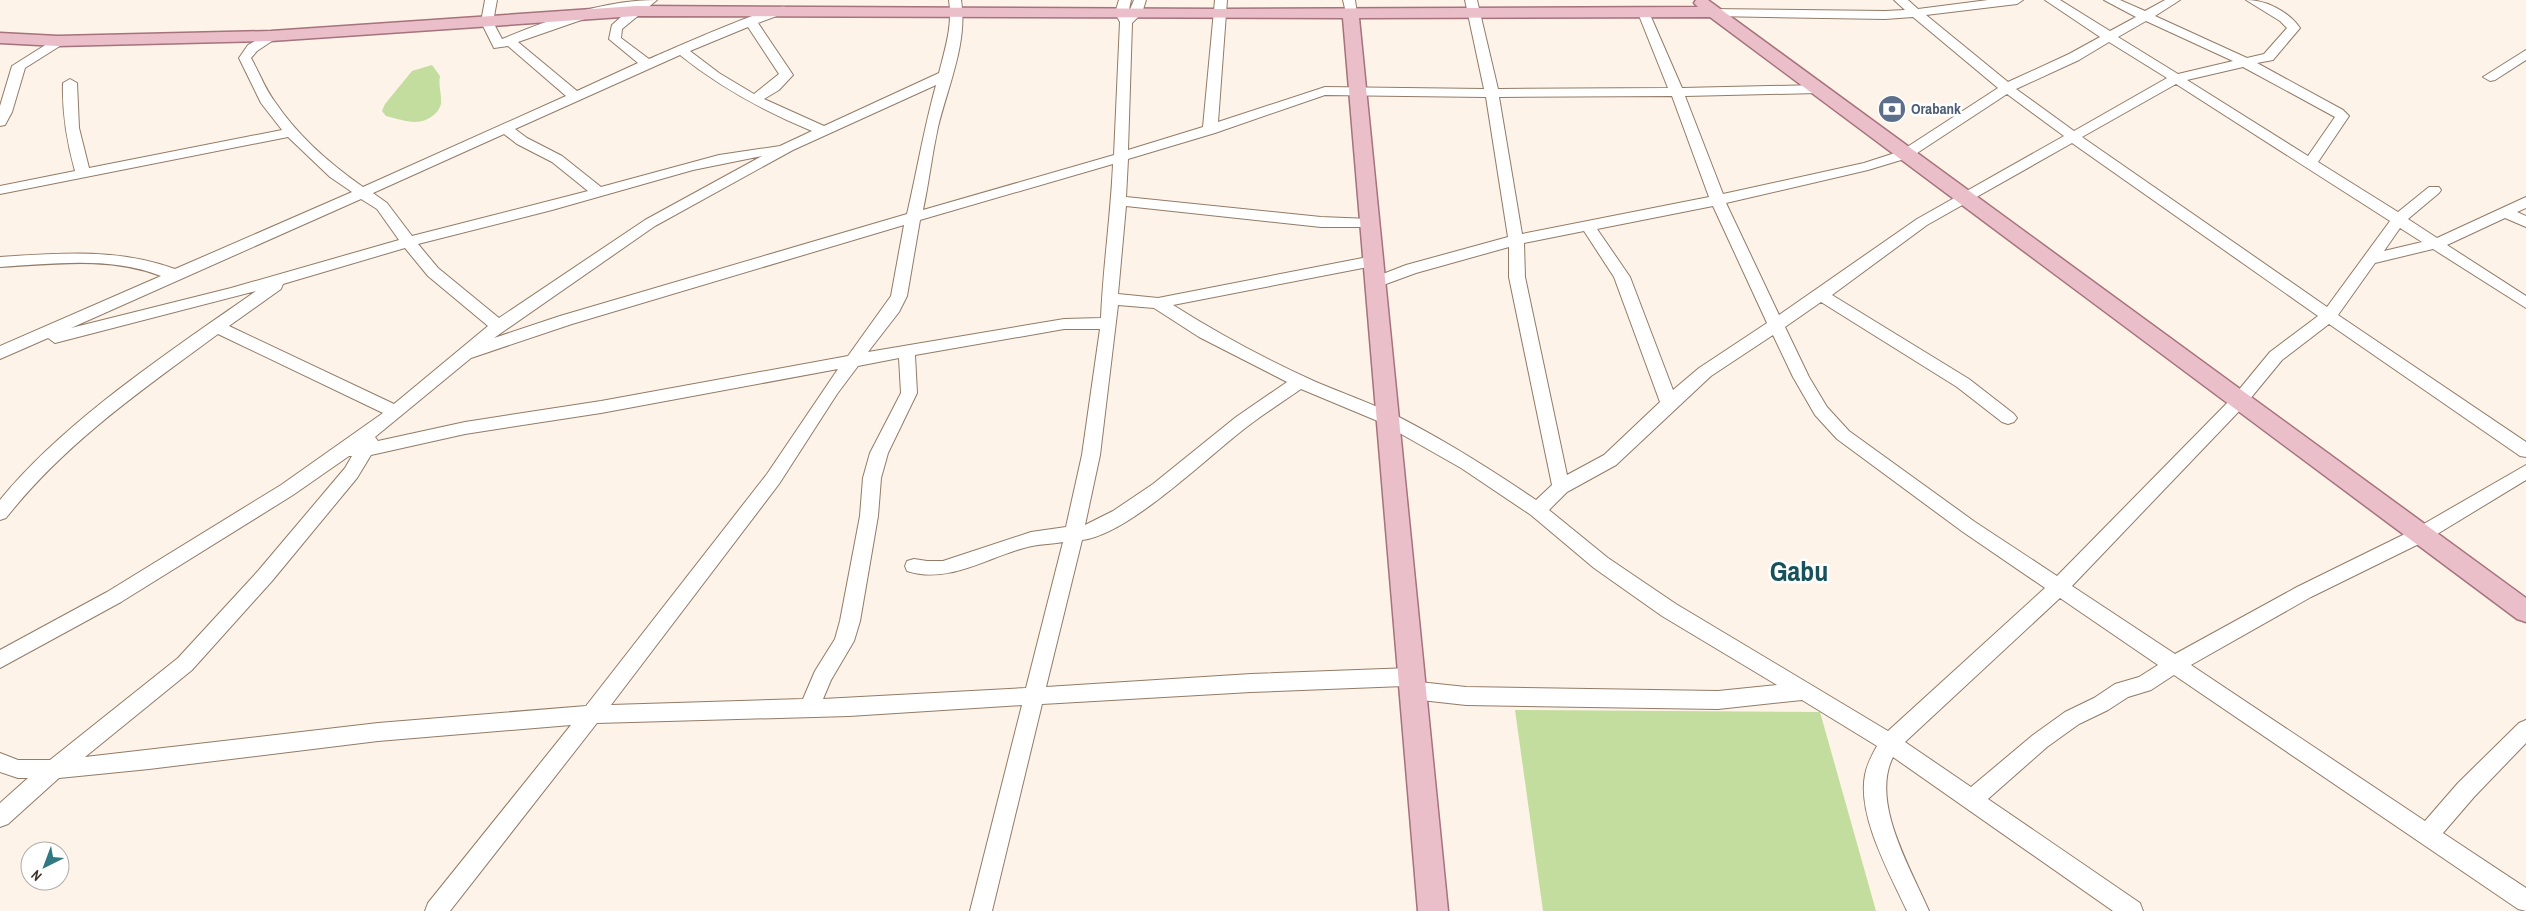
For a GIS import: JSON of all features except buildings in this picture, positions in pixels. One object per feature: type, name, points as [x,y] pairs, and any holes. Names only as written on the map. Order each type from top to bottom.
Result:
[{"type":"main road","points":[[0,38],[58,41],[270,36],[583,15],[646,3],[781,10],[956,6],[1130,10],[1221,7],[1472,7],[1644,13],[1705,6],[2526,612]]},
{"type":"main road","points":[[1350,7],[1359,92],[1386,418],[1433,911]]},
{"type":"street","points":[[491,0],[487,22],[499,45],[583,15]]},
{"type":"street","points":[[1900,0],[2007,88],[2146,190],[2526,451]]},
{"type":"street","points":[[1705,6],[1916,13],[2018,0]]},
{"type":"street","points":[[2051,0],[2178,78],[2399,219],[2526,303]]},
{"type":"street","points":[[2110,0],[2244,62],[2342,116],[2310,163]]},
{"type":"street","points":[[1110,299],[1158,303],[1374,272],[1411,269],[1516,240],[1718,201],[1868,166],[1906,154],[2007,88],[2074,57],[2174,0]]},
{"type":"street","points":[[1537,510],[1561,487],[1610,460],[1669,403],[1706,372],[1821,295],[1922,222],[2178,78],[2268,57],[2294,28],[2284,18],[2252,0]]},
{"type":"street","points":[[646,3],[616,28],[615,39],[646,63]]},
{"type":"street","points":[[436,911],[592,714],[773,479],[831,390],[893,308],[899,296],[913,218],[926,164],[931,129],[954,40],[956,6]]},
{"type":"street","points":[[1210,130],[1221,7]]},
{"type":"street","points":[[1472,7],[1492,93],[1516,240],[1517,278],[1561,487]]},
{"type":"street","points":[[0,353],[505,128],[646,63],[781,10]]},
{"type":"street","points":[[981,911],[1074,534],[1091,455],[1109,324],[1115,223],[1119,201],[1122,158],[1130,10]]},
{"type":"street","points":[[1644,13],[1718,201],[1801,377],[1821,411],[1843,435],[1968,527],[2060,586],[2526,901]]},
{"type":"street","points":[[750,21],[762,42],[782,65],[786,75],[774,87],[754,100]]},
{"type":"street","points":[[270,36],[247,52],[245,58],[268,103],[291,132],[335,174],[382,206],[408,242],[434,272],[498,326]]},
{"type":"street","points":[[0,77],[58,41]]},
{"type":"street","points":[[509,41],[575,96]]},
{"type":"street","points":[[680,49],[707,72],[754,100],[770,109],[825,131]]},
{"type":"street","points":[[2490,77],[2526,54]]},
{"type":"street","points":[[0,122],[5,112],[19,66]]},
{"type":"street","points":[[0,660],[114,597],[287,490],[378,426],[498,326],[650,223],[788,147],[946,75]]},
{"type":"street","points":[[70,83],[73,137],[83,172]]},
{"type":"street","points":[[467,353],[575,318],[1053,176],[1122,158],[1210,130],[1309,94],[1325,92],[1676,92],[1818,89]]},
{"type":"street","points":[[505,128],[522,141],[556,159],[599,192]]},
{"type":"street","points":[[0,190],[291,132]]},
{"type":"street","points":[[18,345],[172,309],[408,242],[699,165],[788,147]]},
{"type":"street","points":[[1918,911],[1888,841],[1876,798],[1874,780],[1878,766],[1889,743],[2060,586],[2130,510],[2239,401],[2276,356],[2329,316],[2372,259],[2399,219],[2434,190]]},
{"type":"street","points":[[1119,201],[1321,222],[1370,224]]},
{"type":"street","points":[[2372,259],[2436,244],[2526,202]]},
{"type":"street","points":[[2505,212],[2526,222]]},
{"type":"street","points":[[1588,226],[1628,290],[1669,403]]},
{"type":"street","points":[[0,262],[112,258],[152,265],[175,275]]},
{"type":"street","points":[[0,513],[24,484],[70,438],[216,327],[289,276]]},
{"type":"street","points":[[1821,295],[1949,374],[2008,418]]},
{"type":"street","points":[[1158,303],[1205,333],[1301,382],[1386,418],[1467,462],[1537,510],[1601,563],[1669,610],[1889,743],[2132,911]]},
{"type":"street","points":[[344,449],[366,450],[465,428],[601,407],[1035,328],[1064,324],[1109,324]]},
{"type":"street","points":[[216,327],[396,412]]},
{"type":"street","points":[[810,707],[822,677],[844,641],[850,621],[869,516],[872,478],[879,453],[909,393],[907,351]]},
{"type":"street","points":[[914,566],[927,569],[943,568],[1032,539],[1088,532],[1119,516],[1159,489],[1242,421],[1301,382]]},
{"type":"street","points":[[0,817],[54,769],[185,664],[265,576],[351,473],[366,450],[378,426]]},
{"type":"street","points":[[1972,800],[2040,741],[2072,718],[2101,704],[2122,690],[2144,684],[2175,664],[2304,592],[2422,534],[2526,472]]},
{"type":"street","points":[[0,762],[18,769],[54,769],[149,760],[378,732],[592,714],[849,707],[1251,683],[1411,683],[1466,696],[1718,700],[1803,691]]},
{"type":"street","points":[[2427,835],[2466,790],[2526,729]]},
{"type":"green space","points":[[432,65],[440,76],[441,104],[436,113],[423,121],[417,122],[386,116],[382,111],[385,104],[412,71]]},
{"type":"green space","points":[[1515,710],[1820,712],[1876,911],[1543,911]]},
{"type":"place","name":"Orabank","points":[[1892,109]]},
{"type":"district","name":"Gabu","points":[[1799,571]]}]
